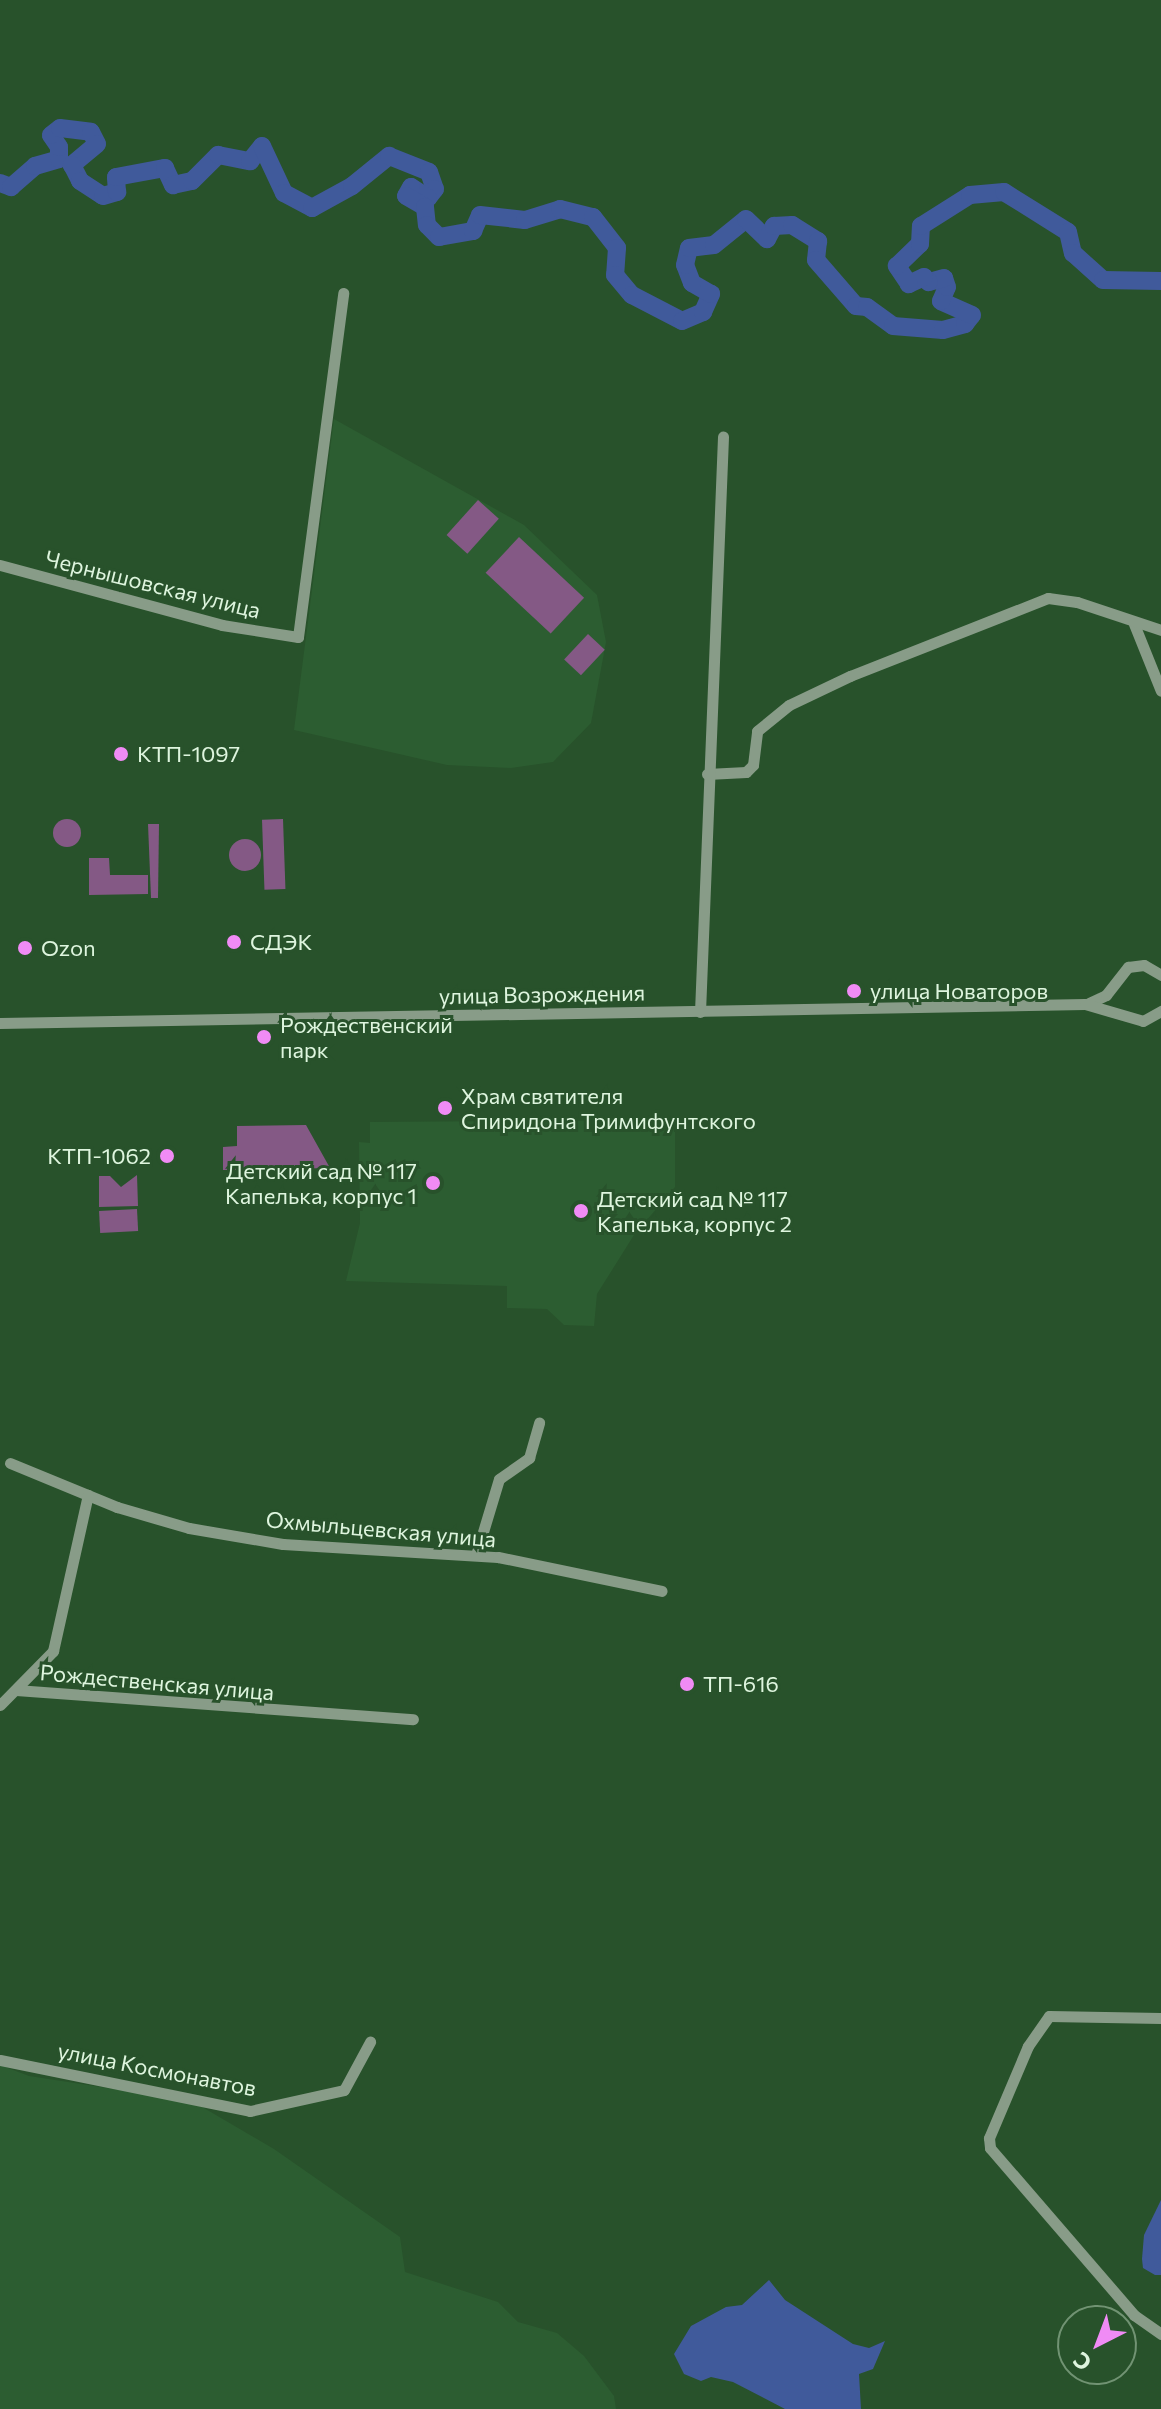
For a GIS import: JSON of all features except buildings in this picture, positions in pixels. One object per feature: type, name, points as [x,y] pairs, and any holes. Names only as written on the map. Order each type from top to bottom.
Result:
[{"type":"street","name":"Чернышовская улица","points":[[0,565],[222,625],[298,637],[343,293]]},
{"type":"street","points":[[700,1012],[707,774],[723,436]]},
{"type":"street","points":[[707,774],[746,772],[753,765],[757,731],[789,705],[1033,603],[1063,598],[1134,624],[1161,630]]},
{"type":"street","points":[[1134,624],[1161,691]]},
{"type":"street","points":[[1085,1004],[1106,995],[1128,967],[1144,965],[1161,975]]},
{"type":"street","name":"улица Возрождения","points":[[0,1023],[1085,1004],[1137,1021],[1161,1011]]},
{"type":"street","points":[[476,1555],[499,1479],[529,1458],[539,1422]]},
{"type":"street","name":"Охмыльцевская улица","points":[[10,1463],[158,1521],[283,1544],[476,1555],[662,1591]]},
{"type":"street","name":"Рождественская улица","points":[[16,1690],[53,1651],[88,1495]]},
{"type":"street","points":[[0,1705],[16,1690]]},
{"type":"street","name":"Рождественская улица","points":[[16,1690],[413,1719]]},
{"type":"street","points":[[1161,2018],[1049,2016],[1028,2046],[989,2138],[990,2148],[1134,2315],[1161,2334]]},
{"type":"street","name":"улица Космонавтов","points":[[0,2060],[250,2111],[344,2090],[370,2042]]},
{"type":"shaded area","points":[[334,419],[524,525],[597,595],[606,642],[591,723],[553,762],[511,768],[447,765],[294,730]]},
{"type":"shaded area","points":[[478,500],[499,519],[467,554],[447,535]]},
{"type":"shaded area","points":[[519,537],[584,598],[551,634],[486,573]]},
{"type":"shaded area","points":[[588,634],[605,650],[581,675],[564,660]]},
{"type":"shaded area","points":[[67,819],[77,823],[81,833],[77,843],[67,847],[57,843],[53,833],[57,823]]},
{"type":"shaded area","points":[[283,819],[285,889],[264,890],[262,820]]},
{"type":"shaded area","points":[[148,824],[159,824],[158,898],[151,898]]},
{"type":"shaded area","points":[[245,839],[256,844],[261,855],[256,866],[245,871],[234,866],[229,855],[234,844]]},
{"type":"shaded area","points":[[89,858],[109,858],[110,875],[148,875],[148,894],[89,895]]},
{"type":"shaded area","points":[[675,1120],[675,1187],[634,1235],[597,1294],[594,1326],[564,1325],[547,1309],[507,1308],[507,1286],[346,1281],[360,1223],[359,1142],[370,1143],[370,1122]]},
{"type":"shaded area","points":[[306,1125],[330,1168],[223,1170],[223,1147],[237,1146],[237,1126]]},
{"type":"shaded area","points":[[137,1175],[138,1206],[99,1207],[99,1176],[110,1176],[121,1187]]},
{"type":"shaded area","points":[[137,1209],[138,1231],[100,1233],[99,1211]]},
{"type":"shaded area","points":[[0,2065],[29,2076],[192,2101],[274,2149],[400,2237],[405,2272],[498,2302],[518,2322],[557,2333],[584,2356],[614,2396],[616,2409],[0,2409]]},
{"type":"water","points":[[1161,2200],[1161,2275],[1155,2275],[1143,2268],[1142,2259],[1144,2235]]},
{"type":"water","points":[[769,2280],[785,2300],[853,2344],[869,2348],[885,2341],[873,2369],[859,2374],[861,2409],[785,2409],[733,2382],[711,2377],[701,2381],[684,2374],[674,2354],[691,2326],[726,2307],[742,2305]]},
{"type":"waterway","points":[[0,183],[11,187],[35,166],[59,159],[59,147],[51,135],[60,128],[91,132],[97,144],[72,165],[80,181],[103,196],[117,192],[116,177],[165,168],[173,185],[192,181],[218,155],[250,161],[262,146],[284,193],[312,208],[352,186],[389,156],[429,172],[435,189],[428,198],[411,187],[406,196],[425,207],[427,225],[439,237],[473,231],[480,215],[525,220],[560,209],[593,217],[617,248],[615,275],[632,295],[682,321],[703,312],[711,294],[692,283],[685,265],[689,248],[714,245],[746,219],[767,239],[774,226],[792,225],[818,241],[816,260],[856,306],[867,307],[893,326],[943,330],[965,324],[972,315],[941,301],[947,287],[944,278],[929,282],[924,277],[909,284],[897,266],[920,244],[921,226],[970,195],[1004,192],[1068,232],[1073,253],[1103,280],[1161,281]]},
{"type":"place","name":"КТП-1097","points":[[121,754]]},
{"type":"place","name":"СДЭК","points":[[234,942]]},
{"type":"place","name":"Ozon","points":[[25,948]]},
{"type":"place","name":"улица Новаторов","points":[[854,991]]},
{"type":"place","name":"Рождественский парк","points":[[264,1037]]},
{"type":"place","name":"Храм святителя Спиридона Тримифунтского","points":[[445,1108]]},
{"type":"place","name":"КТП-1062","points":[[167,1156]]},
{"type":"place","name":"Детский сад № 117 Капелька, корпус 1","points":[[433,1183]]},
{"type":"place","name":"Детский сад № 117 Капелька, корпус 2","points":[[581,1211]]},
{"type":"place","name":"ТП-616","points":[[687,1684]]}]
